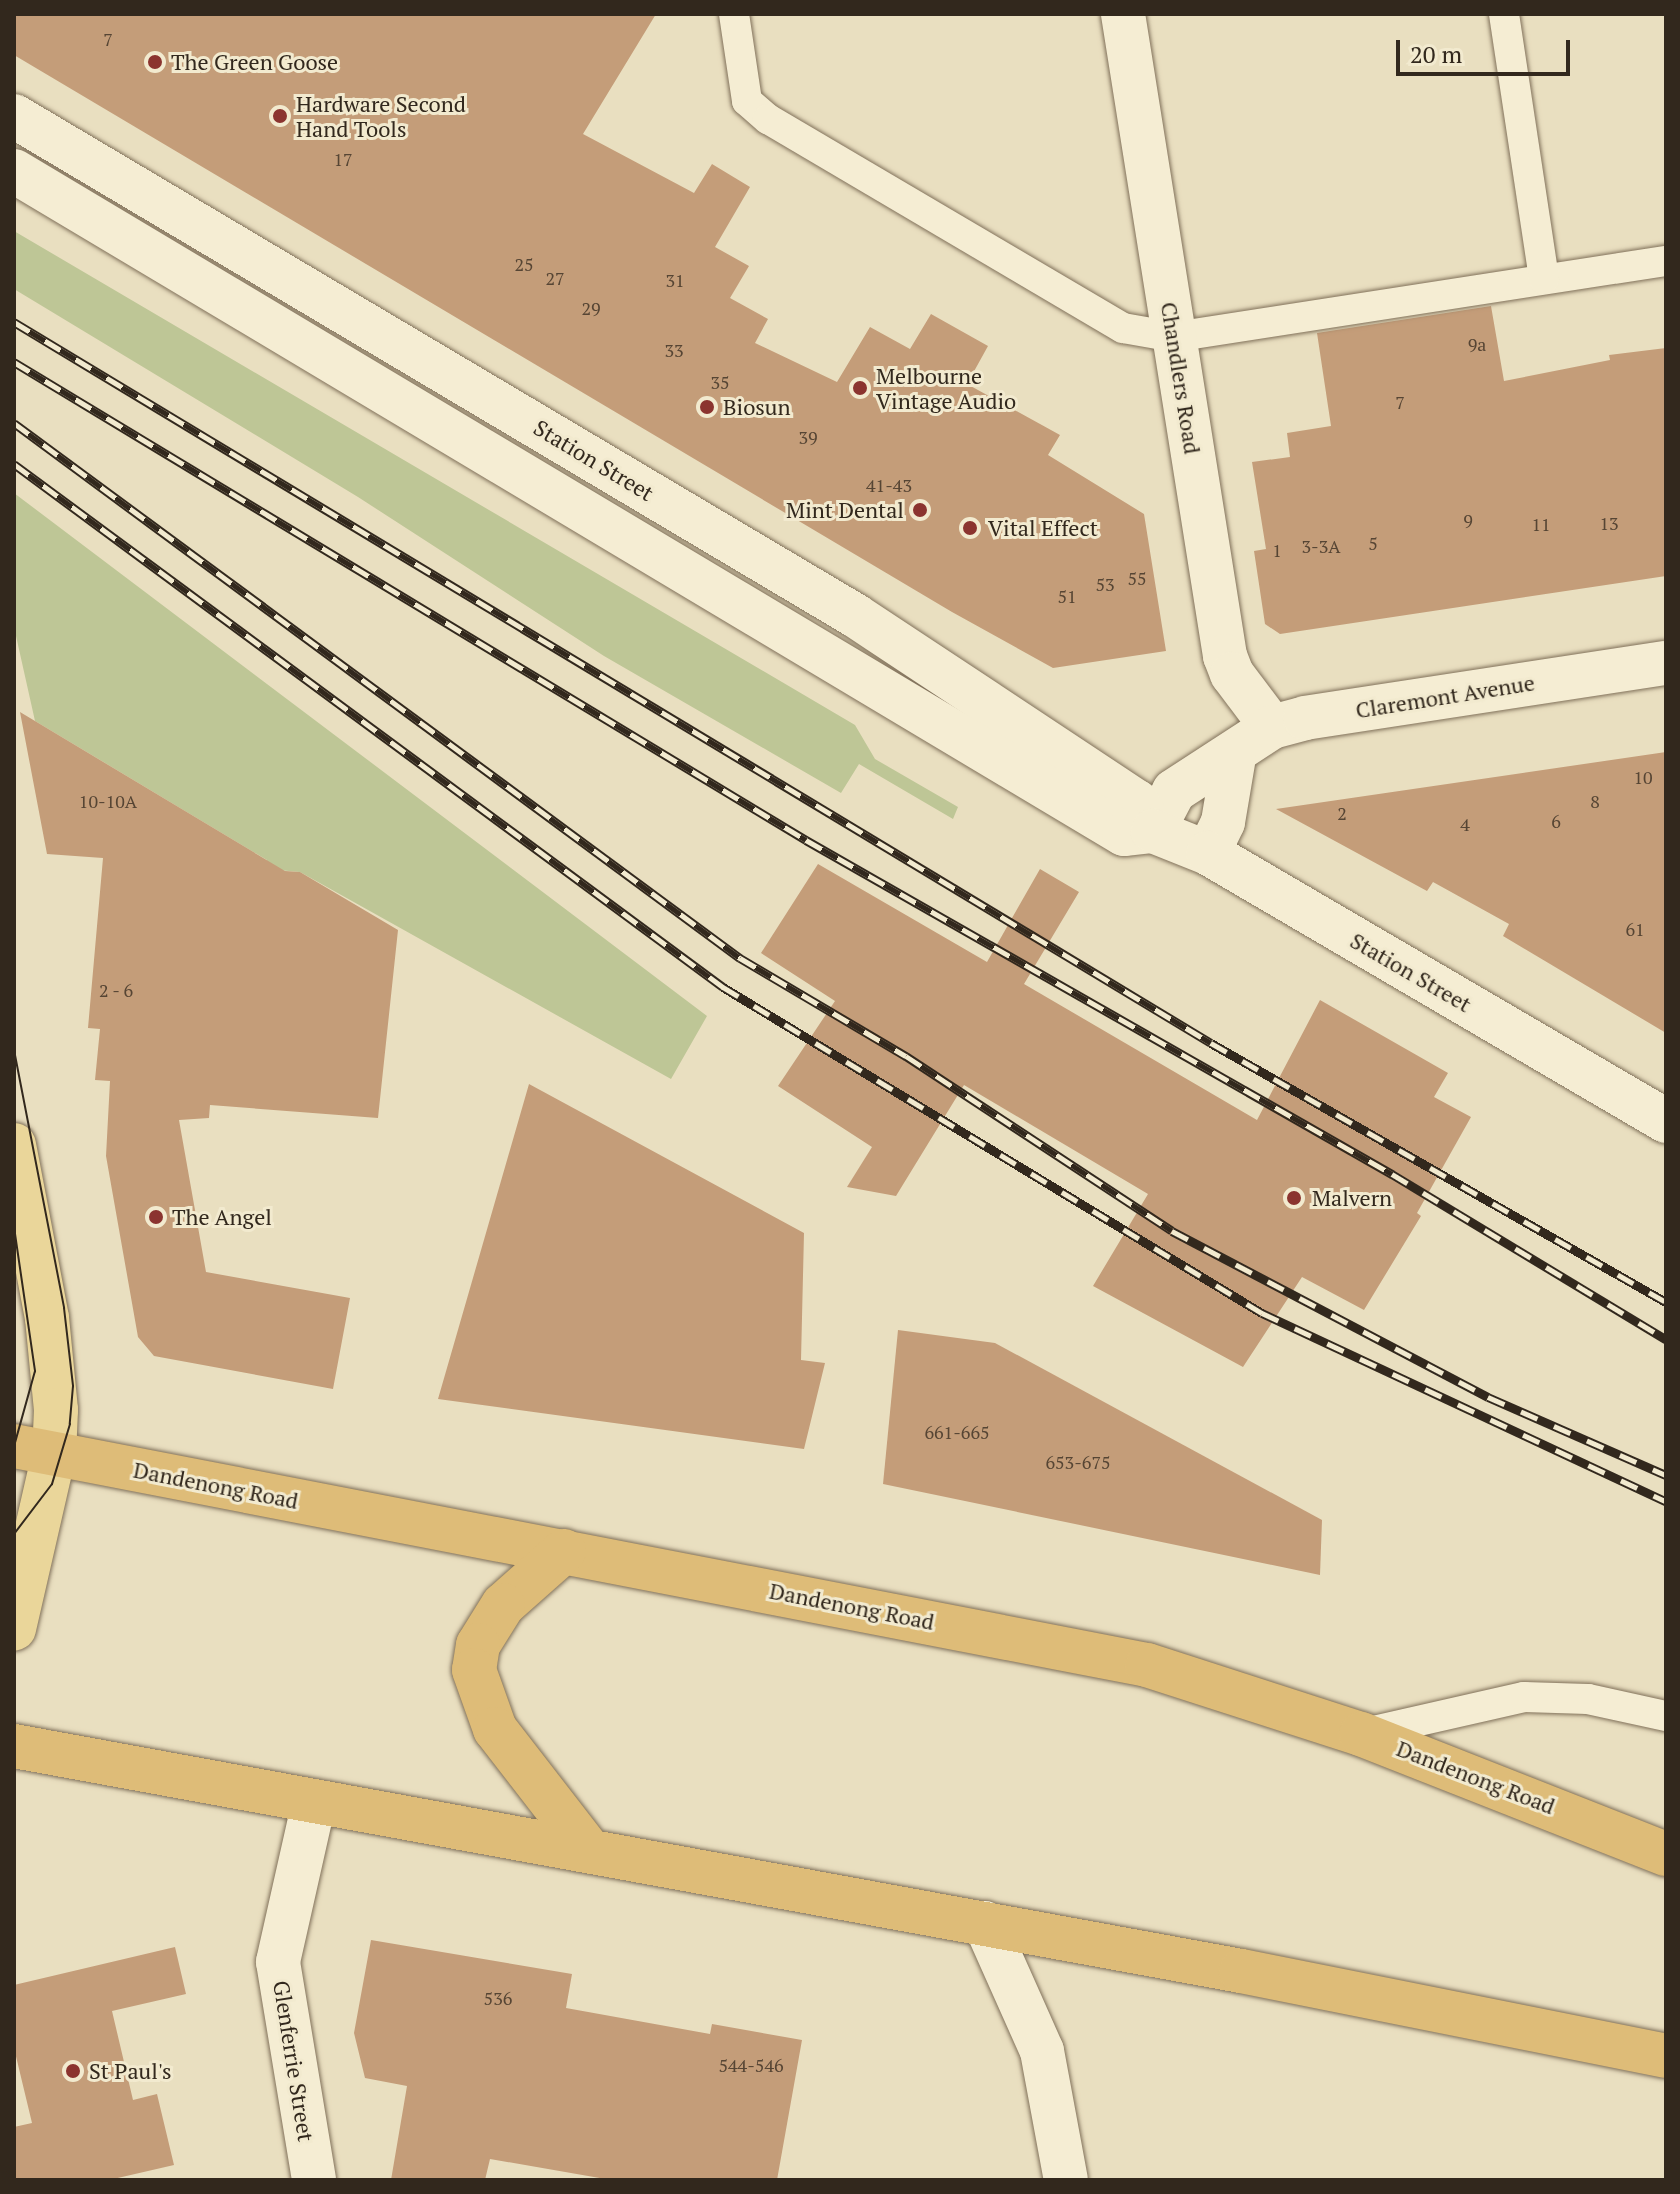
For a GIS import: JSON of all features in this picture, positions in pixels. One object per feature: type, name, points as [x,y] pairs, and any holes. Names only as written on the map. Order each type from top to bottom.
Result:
[{"type":"highway","name":"Dandenong Road","points":[[34,1450],[1147,1665],[1361,1734],[1666,1854]]},
{"type":"highway","points":[[564,1551],[503,1605],[478,1645],[474,1670],[495,1729],[589,1850]]},
{"type":"highway","points":[[14,1746],[985,1923],[1666,2056]]},
{"type":"main road","points":[[14,1145],[54,1374],[34,1450],[14,1628]]},
{"type":"street","name":"Chandlers Road","points":[[1123,14],[1225,656],[1232,674],[1272,727]]},
{"type":"street","name":"Station Street","points":[[14,116],[856,616],[1137,802],[1153,831]]},
{"type":"street","name":"Station Street","points":[[14,171],[1124,834],[1153,831],[1208,853],[1666,1121]]},
{"type":"street","points":[[380,391],[404,347]]},
{"type":"street","name":"Claremont Avenue","points":[[1153,831],[1174,791],[1202,770],[1234,757],[1272,727],[1305,718],[1666,663]]},
{"type":"street","points":[[1208,853],[1223,822],[1234,757]]},
{"type":"street","name":"Glenferrie Street","points":[[314,1802],[278,1962],[314,2180]]},
{"type":"street","points":[[985,1923],[1042,2051],[1065,2178]]},
{"type":"lane","points":[[734,14],[747,101],[768,119],[1123,328],[1174,337],[1666,261]]},
{"type":"lane","points":[[1504,14],[1544,279]]},
{"type":"lane","points":[[1361,1734],[1524,1697],[1588,1699],[1666,1716]]},
{"type":"green space","points":[[14,231],[855,725],[875,759],[958,807],[953,819],[859,764],[841,793],[604,656],[358,497],[14,289]]},
{"type":"green space","points":[[14,493],[707,1016],[671,1079],[300,872],[267,869],[267,860],[35,721],[14,627]]},
{"type":"building","points":[[14,14],[656,14],[583,134],[694,193],[712,164],[750,187],[715,247],[749,266],[730,298],[768,319],[755,343],[837,382],[870,327],[910,349],[931,314],[988,346],[967,384],[1060,435],[1048,455],[1144,514],[1166,651],[1053,668],[952,612],[14,55]]},
{"type":"building","points":[[1491,306],[1504,381],[1610,360],[1609,355],[1666,348],[1666,576],[1280,634],[1265,624],[1254,551],[1266,549],[1252,462],[1290,457],[1287,433],[1331,426],[1317,333]]},
{"type":"building","points":[[20,712],[285,871],[300,872],[398,930],[378,1118],[210,1105],[209,1118],[179,1120],[206,1272],[350,1298],[333,1389],[154,1356],[138,1337],[106,1156],[110,1081],[95,1080],[100,1029],[88,1028],[103,858],[47,854]]},
{"type":"building","points":[[1666,752],[1666,1033],[1503,936],[1509,924],[1433,882],[1427,891],[1276,809]]},
{"type":"building","points":[[818,864],[987,962],[1040,869],[1079,892],[1024,984],[1257,1120],[1320,1000],[1448,1073],[1434,1097],[1471,1117],[1417,1213],[1421,1216],[1364,1310],[1302,1277],[1243,1367],[1093,1286],[1148,1194],[964,1085],[896,1196],[847,1187],[872,1147],[778,1086],[835,1001],[761,953]]},
{"type":"building","points":[[529,1084],[804,1233],[801,1360],[825,1363],[804,1449],[438,1399]]},
{"type":"building","points":[[898,1330],[995,1343],[1322,1520],[1320,1575],[883,1484]]},
{"type":"building","points":[[371,1940],[572,1974],[566,2008],[710,2034],[712,2024],[802,2040],[777,2180],[611,2180],[490,2159],[485,2180],[391,2180],[407,2086],[365,2078],[354,2033]]},
{"type":"building","name":"St Paul's","points":[[175,1947],[186,1994],[112,2011],[133,2100],[157,2094],[174,2165],[109,2180],[14,2180],[14,2127],[32,2123],[14,2048],[14,1985]]},
{"type":"tram line","points":[[14,1050],[64,1308],[73,1386],[70,1424],[52,1484],[14,1534]]},
{"type":"tram line","points":[[14,1227],[35,1371],[14,1446]]},
{"type":"railway","points":[[14,322],[1211,1043],[1666,1302]]},
{"type":"railway","points":[[14,362],[806,840],[1392,1174],[1666,1339]]},
{"type":"railway","points":[[14,423],[740,958],[906,1056],[1172,1231],[1488,1397],[1666,1475]]},
{"type":"railway","points":[[14,464],[723,987],[1262,1313],[1666,1501]]},
{"type":"place","name":"The Green Goose","points":[[155,62]]},
{"type":"place","name":"Hardware Second Hand Tools","points":[[280,116]]},
{"type":"place","name":"Melbourne Vintage Audio","points":[[860,388]]},
{"type":"place","name":"Biosun","points":[[707,407]]},
{"type":"place","name":"Mint Dental","points":[[920,510]]},
{"type":"place","name":"Vital Effect","points":[[970,528]]},
{"type":"place","name":"Malvern","points":[[1294,1198]]},
{"type":"place","name":"The Angel","points":[[156,1217]]},
{"type":"place","name":"St Paul's","points":[[73,2071]]}]
